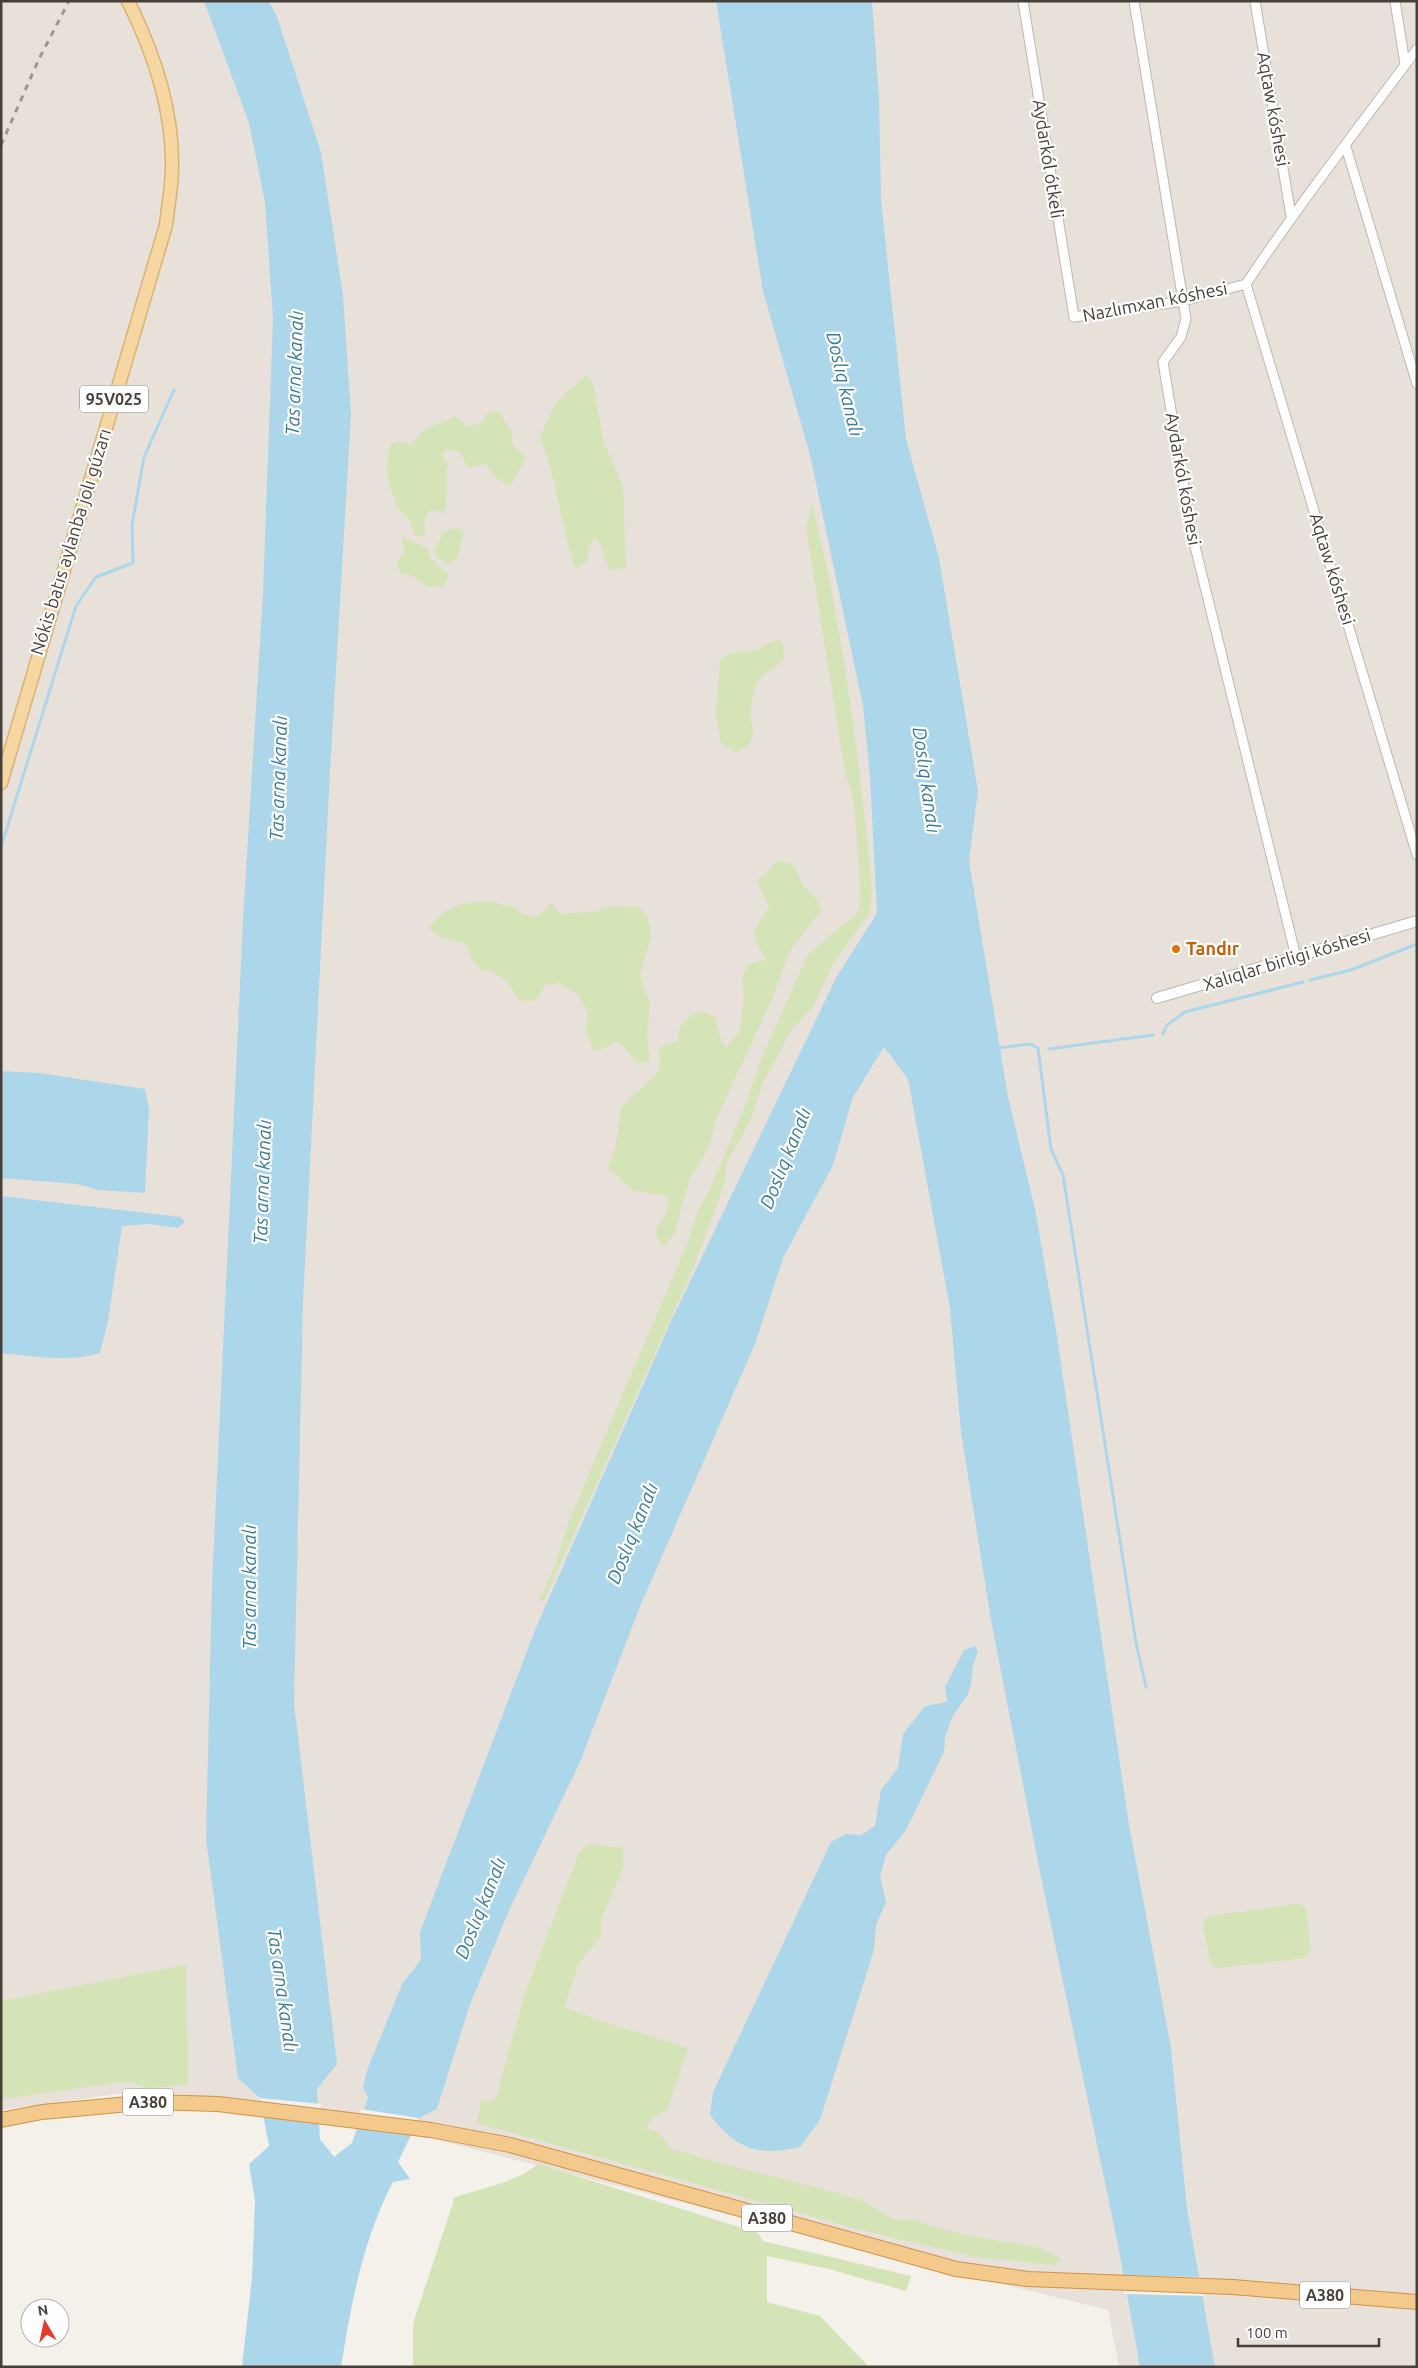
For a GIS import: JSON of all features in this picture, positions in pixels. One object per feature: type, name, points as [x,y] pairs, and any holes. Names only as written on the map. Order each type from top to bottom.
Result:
[{"type":"highway","name":"A380","points":[[1,2120],[42,2112],[151,2102],[254,2108],[350,2119],[430,2130],[510,2145],[956,2269],[1028,2279],[1108,2284],[1233,2287],[1417,2302]]},
{"type":"main road","name":"Nókis batıs aylanba jolı gúzarı","points":[[1,783],[166,225],[172,168],[169,127],[162,92],[149,51],[128,5]]},
{"type":"street","name":"Aydarkól ótkeli","points":[[1022,1],[1074,317]]},
{"type":"street","name":"Aydarkól kóshesi","points":[[1134,1],[1186,319],[1181,337],[1162,362],[1190,520],[1296,957]]},
{"type":"street","name":"Aqtaw kóshesi","points":[[1255,1],[1291,216]]},
{"type":"street","points":[[1395,1],[1405,64]]},
{"type":"street","name":"Nazlımxan kóshesi","points":[[1074,317],[1183,301],[1246,284],[1291,216],[1346,147],[1417,49]]},
{"type":"street","points":[[1346,147],[1417,384]]},
{"type":"street","name":"Aqtaw kóshesi","points":[[1246,284],[1417,855]]},
{"type":"street","name":"Xalıqlar birligi kóshesi","points":[[1157,998],[1417,921]]},
{"type":"shaded area","points":[[1,1],[1417,1],[1417,2367],[1119,2367],[1108,2310],[438,2140],[223,2106],[168,2092],[118,2094],[1,2110]]},
{"type":"green space","points":[[586,375],[593,383],[603,440],[623,487],[626,567],[610,571],[601,546],[595,538],[588,549],[587,562],[575,569],[551,469],[540,437],[555,404]]},
{"type":"green space","points":[[500,411],[504,421],[511,429],[513,446],[526,458],[510,486],[497,478],[486,464],[467,468],[460,451],[445,450],[442,456],[448,462],[446,501],[443,514],[437,510],[429,511],[424,521],[425,536],[415,535],[408,518],[397,507],[389,485],[387,466],[390,444],[400,441],[412,444],[426,430],[456,416],[468,427],[481,423],[488,413]]},
{"type":"green space","points":[[812,503],[833,599],[856,745],[872,891],[870,912],[834,962],[813,1007],[792,1029],[764,1081],[749,1123],[727,1162],[725,1182],[695,1264],[544,1601],[539,1600],[555,1566],[567,1526],[689,1240],[698,1211],[709,1191],[748,1099],[758,1067],[807,956],[842,925],[855,917],[861,902],[854,802],[845,772],[806,528]]},
{"type":"green space","points":[[458,528],[464,533],[457,559],[447,564],[436,556],[435,548],[441,539],[441,532]]},
{"type":"green space","points":[[402,536],[428,549],[431,559],[449,575],[443,587],[427,586],[413,576],[400,573],[397,563],[404,552]]},
{"type":"green space","points":[[780,640],[784,647],[783,661],[758,679],[752,700],[751,713],[754,733],[748,746],[736,752],[721,743],[716,714],[720,660],[729,654],[758,650],[765,644]]},
{"type":"green space","points":[[778,861],[793,864],[804,887],[815,897],[822,910],[791,949],[771,1001],[716,1120],[709,1148],[690,1178],[675,1232],[664,1247],[659,1240],[656,1230],[667,1209],[667,1196],[632,1190],[608,1168],[615,1149],[622,1106],[658,1072],[660,1061],[658,1049],[669,1043],[678,1042],[679,1028],[692,1015],[702,1011],[715,1017],[725,1047],[740,1032],[744,997],[742,979],[748,964],[767,960],[759,948],[754,932],[769,906],[757,881]]},
{"type":"green space","points":[[481,902],[492,902],[516,908],[521,914],[536,917],[553,903],[559,914],[593,912],[611,906],[639,907],[648,918],[651,936],[640,975],[650,1004],[647,1036],[650,1061],[637,1064],[628,1051],[617,1042],[594,1052],[585,1029],[588,1013],[579,995],[559,983],[545,985],[536,1001],[519,1000],[508,982],[491,970],[482,970],[472,960],[466,944],[438,936],[429,927],[441,915],[452,908]]},
{"type":"green space","points":[[588,1844],[623,1848],[623,1867],[601,1920],[601,1936],[579,1963],[564,2007],[600,2021],[688,2048],[667,2110],[652,2118],[646,2129],[658,2132],[671,2149],[860,2200],[894,2219],[913,2220],[964,2235],[1041,2248],[1061,2259],[1054,2265],[975,2257],[857,2229],[477,2123],[481,2100],[489,2102],[496,2099],[524,1996],[579,1853]]},
{"type":"green space","points":[[1298,1904],[1306,1908],[1311,1952],[1304,1958],[1217,1968],[1210,1963],[1203,1923],[1208,1916]]},
{"type":"green space","points":[[186,1965],[188,2085],[147,2088],[129,2081],[1,2099],[1,2001]]},
{"type":"green space","points":[[538,2164],[758,2233],[763,2241],[911,2276],[906,2291],[829,2269],[767,2256],[767,2302],[820,2316],[869,2367],[413,2367],[413,2324],[453,2203],[453,2198],[508,2181],[529,2171]]},
{"type":"water","points":[[204,1],[269,1],[277,17],[321,152],[343,295],[351,414],[330,772],[303,1303],[294,1703],[337,2064],[317,2089],[320,2139],[334,2157],[352,2143],[368,2098],[363,2086],[368,2068],[402,1984],[421,1960],[420,1932],[535,1630],[672,1319],[836,978],[877,913],[870,776],[863,706],[810,455],[763,291],[716,1],[872,1],[879,96],[881,199],[906,439],[939,558],[978,791],[969,861],[1008,1097],[1035,1209],[1056,1330],[1129,1825],[1171,2048],[1187,2209],[1215,2367],[1140,2367],[1118,2245],[1041,1877],[991,1620],[961,1432],[950,1308],[908,1079],[884,1047],[853,1097],[833,1165],[783,1258],[755,1344],[641,1604],[580,1762],[511,1906],[470,2004],[437,2109],[419,2118],[398,2162],[410,2179],[393,2182],[374,2226],[354,2296],[341,2367],[242,2367],[252,2278],[255,2201],[249,2164],[269,2146],[260,2098],[238,2078],[206,1839],[212,1584],[243,920],[263,592],[273,318],[265,202],[249,123]]},
{"type":"water","points":[[1,1071],[39,1073],[145,1089],[149,1108],[145,1193],[98,1190],[77,1184],[1,1178]]},
{"type":"water","points":[[1,1196],[181,1217],[185,1222],[178,1228],[149,1224],[122,1226],[108,1321],[100,1353],[76,1358],[63,1358],[1,1353]]},
{"type":"water","points":[[975,1646],[978,1652],[973,1664],[971,1684],[967,1696],[952,1717],[945,1737],[944,1752],[906,1830],[886,1855],[880,1876],[886,1902],[876,1925],[874,1950],[820,2120],[800,2147],[772,2151],[749,2148],[729,2136],[710,2115],[713,2092],[831,1842],[846,1834],[861,1835],[875,1826],[881,1790],[898,1768],[903,1734],[925,1706],[947,1702],[945,1687],[964,1650]]},
{"type":"pier","points":[[260,2098],[321,2104],[322,2122],[262,2117]]},
{"type":"pier","points":[[361,2109],[419,2118],[411,2135],[355,2127]]},
{"type":"pier","points":[[1121,2275],[1202,2277],[1205,2296],[1124,2294]]},
{"type":"waterway","points":[[1,847],[76,606],[96,577],[133,563],[132,525],[144,457],[174,390]]},
{"type":"waterway","points":[[1310,980],[1351,970],[1417,944]]},
{"type":"waterway","points":[[1163,1034],[1167,1025],[1185,1012],[1303,982]]},
{"type":"waterway","points":[[1049,1049],[1153,1035]]},
{"type":"waterway","points":[[997,1048],[1030,1044],[1038,1048],[1051,1149],[1063,1175],[1136,1643],[1146,1687]]},
{"type":"railway","points":[[1,145],[39,59],[69,1]]},
{"type":"place","name":"Tandır","points":[[1176,949]]},
{"type":"water label","name":"Tas arna kanalı","points":[[294,373]]},
{"type":"water label","name":"Doslıq kanalı","points":[[845,384]]},
{"type":"water label","name":"Tas arna kanalı","points":[[278,778]]},
{"type":"water label","name":"Doslıq kanalı","points":[[927,780]]},
{"type":"water label","name":"Doslıq kanalı","points":[[785,1158]]},
{"type":"water label","name":"Tas arna kanalı","points":[[262,1182]]},
{"type":"water label","name":"Doslıq kanalı","points":[[632,1533]]},
{"type":"water label","name":"Tas arna kanalı","points":[[249,1587]]},
{"type":"water label","name":"Doslıq kanalı","points":[[480,1908]]},
{"type":"water label","name":"Tas arna kanalı","points":[[283,1990]]}]
